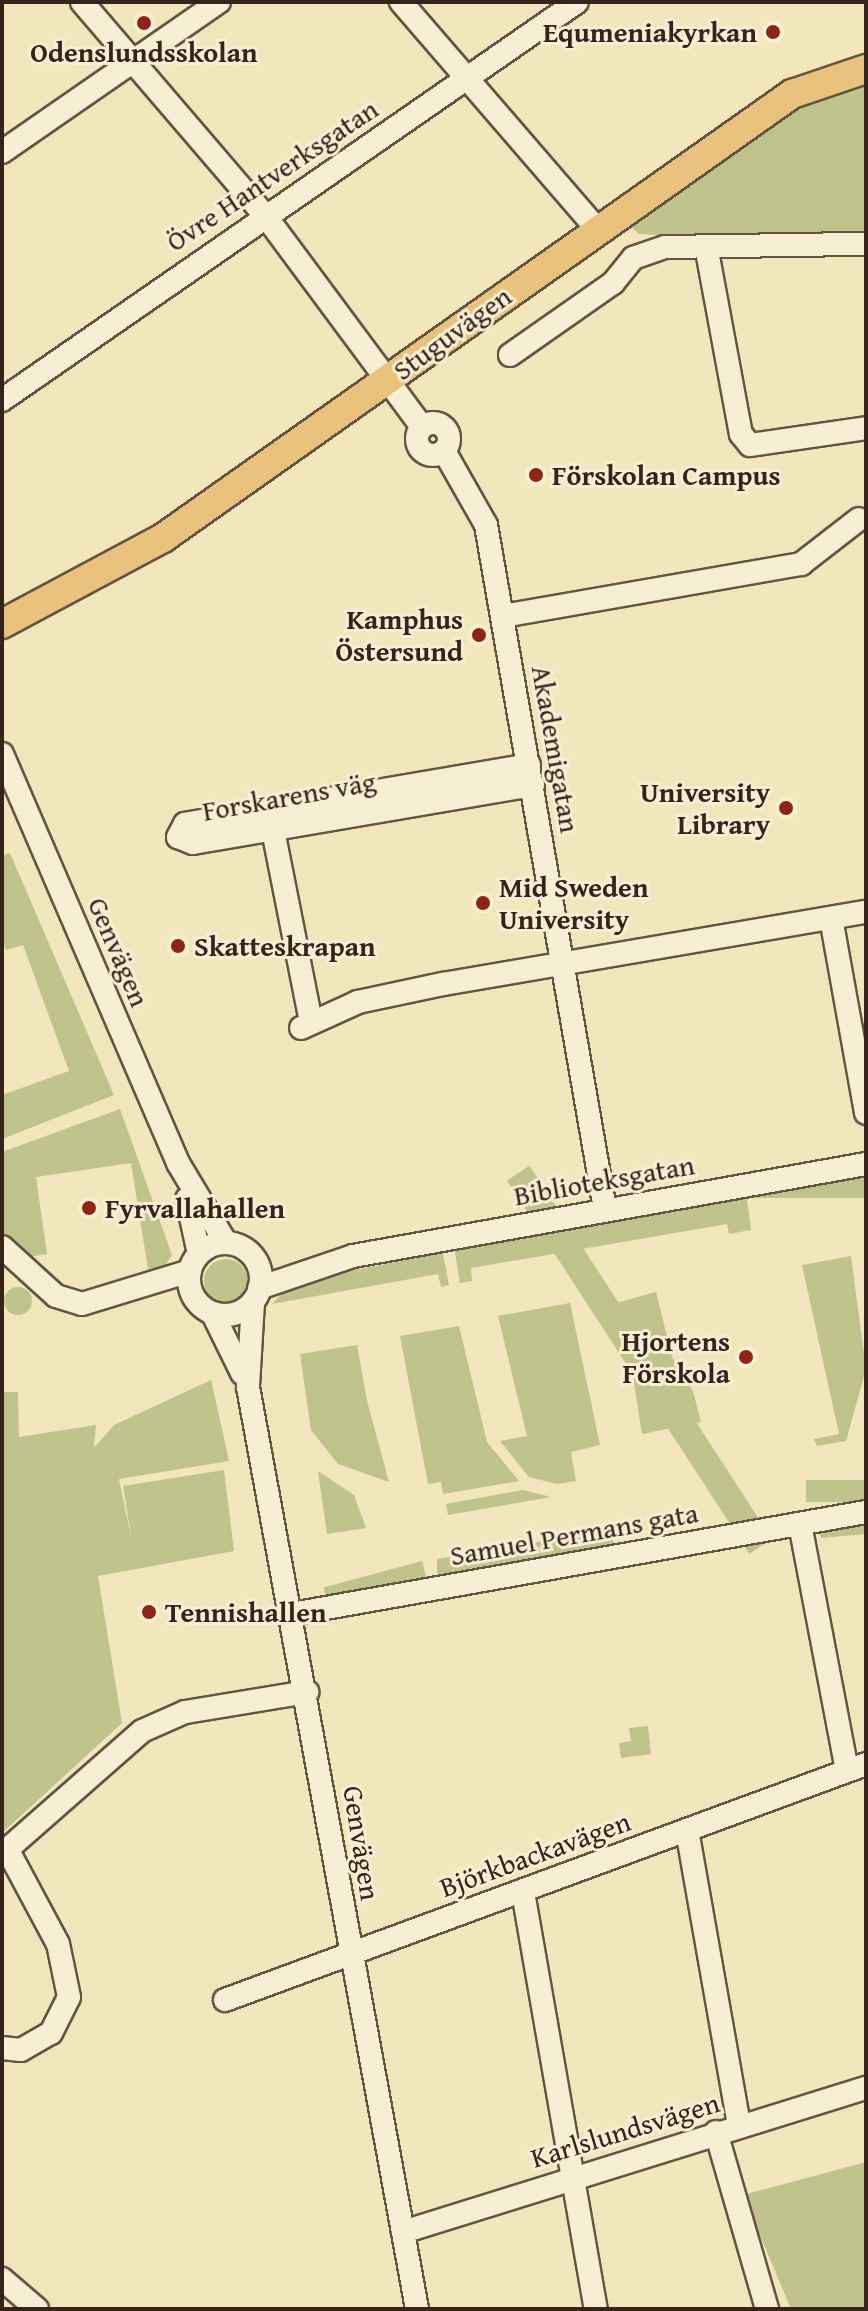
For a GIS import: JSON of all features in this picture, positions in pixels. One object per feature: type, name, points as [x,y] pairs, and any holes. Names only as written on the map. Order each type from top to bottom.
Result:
[{"type":"main road","name":"Stuguvägen","points":[[2,624],[152,544],[387,381],[595,227],[792,94],[866,69]]},
{"type":"main road","name":"Stuguvägen","points":[[2,606],[40,602]]},
{"type":"street","points":[[82,2],[264,214],[387,381]]},
{"type":"street","points":[[2,152],[219,2]]},
{"type":"street","points":[[401,2],[595,227]]},
{"type":"street","name":"Övre Hantverksgatan","points":[[2,400],[264,214],[577,2]]},
{"type":"street","points":[[510,355],[613,283],[633,258],[665,247],[707,251],[866,244]]},
{"type":"street","points":[[707,251],[741,434],[750,445],[866,428]]},
{"type":"street","name":"Akademigatan","points":[[387,381],[422,427],[442,427],[444,451],[486,525],[605,1209]]},
{"type":"street","points":[[503,616],[801,564],[859,519]]},
{"type":"street","name":"Genvägen","points":[[3,760],[178,1163],[226,1243]]},
{"type":"street","name":"Forskarens väg","points":[[531,775],[270,820],[306,1025],[358,1002],[563,962]]},
{"type":"street","points":[[563,962],[866,912]]},
{"type":"street","points":[[831,918],[866,1113]]},
{"type":"street","name":"Genvägen","points":[[178,1163],[204,1308],[248,1387]]},
{"type":"street","name":"Biblioteksgatan","points":[[257,1260],[353,1256],[866,1164]]},
{"type":"street","points":[[2,1247],[56,1296],[82,1304],[131,1294],[226,1243],[257,1260]]},
{"type":"street","name":"Biblioteksgatan","points":[[204,1308],[256,1295],[353,1256]]},
{"type":"street","name":"Genvägen","points":[[257,1260],[248,1387],[307,1692],[349,1954],[417,2309]]},
{"type":"street","points":[[131,1294],[204,1308]]},
{"type":"street","name":"Samuel Permans gata","points":[[292,1614],[866,1512]]},
{"type":"street","points":[[800,1524],[857,1767]]},
{"type":"street","points":[[2,2048],[21,2050],[51,2033],[69,1997],[58,1944],[5,1852],[142,1731],[185,1712],[307,1692]]},
{"type":"street","name":"Björkbackavägen","points":[[225,2000],[857,1767]]},
{"type":"street","points":[[687,1830],[739,2126]]},
{"type":"street","points":[[523,1892],[596,2309]]},
{"type":"street","name":"Karlslundsvägen","points":[[403,2232],[574,2176],[866,2088]]},
{"type":"street","points":[[716,2132],[767,2309]]},
{"type":"street","points":[[5,2289],[37,2309]]},
{"type":"green space","points":[[866,82],[866,235],[755,240],[639,234],[627,223],[730,142],[814,98]]},
{"type":"green space","points":[[10,853],[114,1095],[2,1139],[2,1095],[69,1071],[23,945],[6,950],[2,937],[2,856]]},
{"type":"green space","points":[[120,1109],[172,1255],[165,1266],[148,1269],[131,1163],[36,1177],[47,1254],[30,1257],[2,1232],[2,1152]]},
{"type":"green space","points":[[530,1166],[772,1539],[749,1554],[507,1180]]},
{"type":"green space","points":[[751,1170],[866,1170],[866,1198],[751,1198]]},
{"type":"green space","points":[[746,1192],[751,1230],[729,1234],[727,1224],[471,1268],[472,1281],[460,1283],[453,1241]]},
{"type":"green space","points":[[443,1253],[449,1285],[441,1287],[438,1274],[272,1304],[293,1282]]},
{"type":"green space","points":[[851,1256],[866,1369],[846,1441],[817,1446],[814,1439],[839,1434],[802,1265]]},
{"type":"green space","points":[[226,1259],[241,1266],[248,1281],[241,1296],[226,1303],[211,1296],[204,1281],[211,1266]]},
{"type":"green space","points":[[18,1287],[28,1291],[32,1301],[28,1311],[18,1315],[8,1311],[4,1301],[8,1291]]},
{"type":"green space","points":[[656,1292],[672,1357],[693,1391],[701,1422],[642,1434],[631,1364],[615,1330],[616,1303]]},
{"type":"green space","points":[[570,1303],[600,1445],[571,1452],[576,1481],[557,1484],[529,1477],[500,1441],[527,1436],[498,1316]]},
{"type":"green space","points":[[459,1326],[487,1442],[519,1481],[443,1494],[441,1482],[428,1484],[400,1336]]},
{"type":"green space","points":[[357,1345],[367,1401],[389,1482],[338,1464],[311,1430],[300,1354]]},
{"type":"green space","points":[[211,1380],[229,1461],[119,1479],[132,1542],[123,1486],[224,1470],[234,1551],[98,1576],[122,1723],[2,1833],[2,1392],[18,1392],[19,1437],[96,1425],[94,1448],[114,1425]]},
{"type":"green space","points":[[318,1471],[354,1495],[366,1528],[327,1534]]},
{"type":"green space","points":[[806,1480],[866,1480],[866,1502],[806,1502]]},
{"type":"green space","points":[[523,1490],[551,1497],[448,1515],[446,1504]]},
{"type":"green space","points":[[866,1521],[866,1534],[821,1538],[819,1529]]},
{"type":"green space","points":[[610,1530],[616,1550],[443,1582],[437,1572],[437,1559]]},
{"type":"green space","points":[[422,1561],[428,1583],[329,1610],[323,1587]]},
{"type":"green space","points":[[648,1726],[651,1754],[621,1758],[619,1743],[631,1741],[629,1728]]},
{"type":"green space","points":[[866,2162],[866,2309],[791,2309],[743,2195]]},
{"type":"place","name":"Odenslundsskolan","points":[[144,23]]},
{"type":"place","name":"Equmeniakyrkan","points":[[773,32]]},
{"type":"place","name":"Förskolan Campus","points":[[536,475]]},
{"type":"place","name":"Kamphus Östersund","points":[[479,635]]},
{"type":"place","name":"University Library","points":[[786,808]]},
{"type":"place","name":"Mid Sweden University","points":[[483,903]]},
{"type":"place","name":"Skatteskrapan","points":[[178,946]]},
{"type":"place","name":"Fyrvallahallen","points":[[89,1208]]},
{"type":"place","name":"Hjortens Förskola","points":[[746,1357]]},
{"type":"place","name":"Tennishallen","points":[[149,1612]]}]
